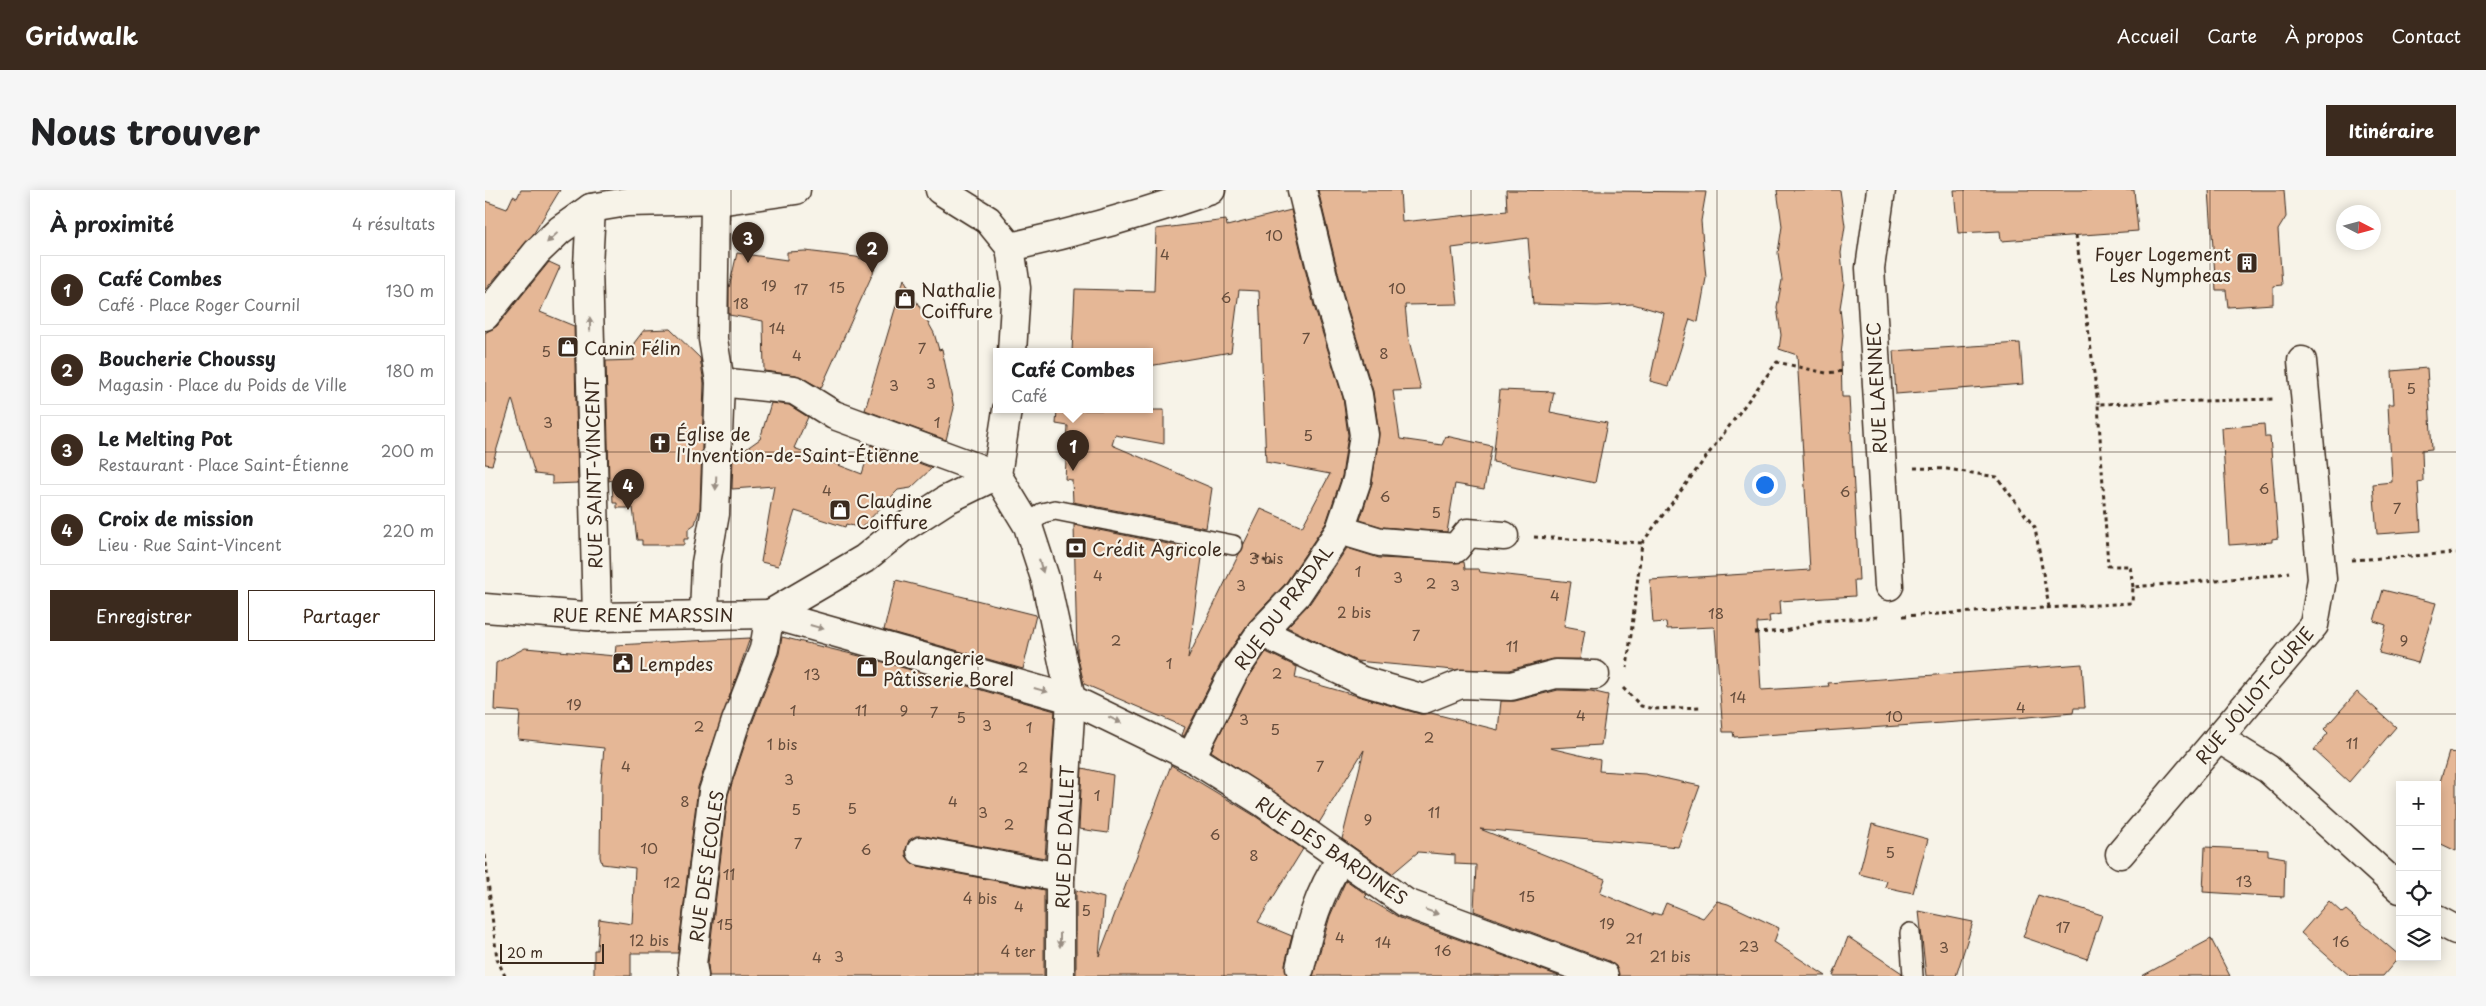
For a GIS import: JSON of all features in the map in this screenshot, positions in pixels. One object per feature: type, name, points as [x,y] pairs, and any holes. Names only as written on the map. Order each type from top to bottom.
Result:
[{"type":"street","points":[[485,316],[537,252],[560,230],[591,208],[627,202],[709,201],[796,190]]},
{"type":"street","points":[[941,190],[988,220],[1010,247],[1016,288],[1012,348]]},
{"type":"street","points":[[1010,247],[1065,235],[1149,211],[1211,190]]},
{"type":"street","name":"RUE DU PRADAL","points":[[1191,757],[1234,672],[1261,632],[1297,594],[1340,530],[1357,480],[1364,435],[1358,395],[1329,301],[1302,190]]},
{"type":"street","name":"RUE LAENNEC","points":[[1881,190],[1870,268],[1880,468],[1889,586]]},
{"type":"street","points":[[704,615],[706,563],[715,514],[720,382],[713,339],[709,201]]},
{"type":"street","name":"RUE SAINT-VINCENT","points":[[591,208],[588,266],[597,617]]},
{"type":"street","name":"RUE JOLIOT-CURIE","points":[[2120,854],[2315,626],[2322,579],[2302,361]]},
{"type":"street","points":[[720,382],[794,390],[835,415],[997,475],[1007,413]]},
{"type":"street","name":"RUE RENÉ MARSSIN","points":[[770,614],[864,559],[901,529],[946,500],[997,475]]},
{"type":"street","name":"RUE DE DALLET","points":[[997,475],[1028,526],[1045,578],[1071,699],[1060,877],[1060,976]]},
{"type":"street","points":[[1340,530],[1380,542],[1456,548],[1468,533],[1504,536]]},
{"type":"street","name":"RUE RENÉ MARSSIN","points":[[485,608],[597,617],[770,614],[1071,699]]},
{"type":"street","name":"RUE DES ÉCOLES","points":[[693,976],[713,792],[736,721],[764,649],[770,614]]},
{"type":"street","points":[[1261,632],[1362,681],[1424,699],[1461,684],[1511,686],[1556,674],[1595,675]]},
{"type":"street","name":"RUE DES BARDINES","points":[[1071,699],[1191,757],[1264,803],[1341,859],[1407,903],[1604,976]]},
{"type":"street","points":[[2218,738],[2268,769],[2396,885]]},
{"type":"street","points":[[921,850],[1060,877]]},
{"type":"street","points":[[1300,968],[1311,918],[1328,878],[1341,859]]},
{"type":"street","points":[[2441,922],[2456,930]]},
{"type":"lane","points":[[1028,526],[1042,513],[1055,510],[1233,545]]},
{"type":"lane","points":[[1910,933],[1913,976]]},
{"type":"path","points":[[1902,616],[2132,604],[2133,587],[2130,566],[2108,566],[2098,404],[2076,234]]},
{"type":"path","points":[[1627,670],[1642,543],[1777,362],[1826,373],[1875,368]]},
{"type":"path","points":[[2098,404],[2305,398]]},
{"type":"path","points":[[1880,468],[1947,469],[1997,477],[2035,528],[2049,607]]},
{"type":"path","points":[[1504,536],[1642,543]]},
{"type":"path","points":[[1233,545],[1306,581]]},
{"type":"path","points":[[2133,587],[2276,575],[2346,560],[2456,553]]},
{"type":"path","points":[[1755,633],[1785,631],[1819,621],[1883,617]]},
{"type":"path","points":[[1595,675],[1617,682],[1641,706],[1654,709],[1702,707]]},
{"type":"path","points":[[1625,690],[1626,680]]},
{"type":"path","points":[[485,855],[497,959],[505,976]]},
{"type":"building","points":[[521,190],[560,190],[534,233],[485,290],[485,201],[507,209],[513,196],[517,198]]},
{"type":"building","points":[[1318,190],[1400,190],[1402,222],[1507,211],[1506,190],[1706,192],[1701,221],[1706,278],[1698,322],[1690,319],[1669,386],[1650,381],[1664,313],[1633,304],[1597,306],[1533,304],[1528,238],[1452,248],[1458,304],[1405,305],[1408,336],[1421,390],[1393,391],[1400,439],[1442,445],[1446,436],[1492,446],[1484,489],[1455,484],[1447,532],[1383,527],[1360,520],[1372,483],[1379,433],[1373,391],[1344,297]]},
{"type":"building","points":[[1777,190],[1840,190],[1845,226],[1841,253],[1844,283],[1840,308],[1843,335],[1841,355],[1842,397],[1849,397],[1859,580],[1854,580],[1855,596],[1780,601],[1781,614],[1769,616],[1770,622],[1757,623],[1761,690],[1829,686],[1828,683],[2082,664],[2085,708],[2074,708],[2073,713],[2017,718],[1734,737],[1733,732],[1723,732],[1715,629],[1713,627],[1667,629],[1666,622],[1653,623],[1650,580],[1810,570],[1797,355],[1779,349],[1781,335],[1777,307],[1782,280],[1778,253],[1782,226]]},
{"type":"building","points":[[1954,190],[2134,190],[2138,231],[2001,241],[2000,231],[1958,233]]},
{"type":"building","points":[[2209,190],[2284,190],[2286,217],[2278,230],[2282,285],[2273,286],[2273,304],[2228,307],[2226,290],[2216,290]]},
{"type":"building","points":[[1291,210],[1314,306],[1343,398],[1348,435],[1342,476],[1326,523],[1285,584],[1250,621],[1221,663],[1184,736],[1182,735],[1185,727],[1084,684],[1077,654],[1074,525],[1203,551],[1188,658],[1261,509],[1302,527],[1330,474],[1266,462],[1259,291],[1239,290],[1231,352],[1153,365],[1153,348],[1072,348],[1075,289],[1154,291],[1156,229],[1226,220],[1227,226]]},
{"type":"building","points":[[805,251],[856,257],[877,264],[821,388],[796,375],[764,371],[763,321],[729,315],[729,288],[737,253],[787,260],[787,252]]},
{"type":"building","points":[[549,262],[560,267],[540,312],[574,326],[578,483],[552,484],[552,476],[535,474],[512,399],[492,465],[485,464],[485,333],[497,326]]},
{"type":"building","points":[[904,279],[934,333],[939,350],[942,349],[954,408],[946,440],[865,410]]},
{"type":"building","name":"Église de l'Invention-de-Saint-Étienne","points":[[670,329],[700,358],[704,383],[700,508],[695,524],[688,529],[688,539],[684,539],[684,545],[642,545],[642,540],[637,540],[633,508],[617,508],[617,503],[613,503],[612,480],[609,481],[606,361],[634,360],[634,343],[644,330]]},
{"type":"building","points":[[2020,343],[2023,384],[1896,394],[1893,351]]},
{"type":"building","points":[[2427,368],[2432,449],[2422,450],[2423,481],[2418,482],[2421,531],[2377,534],[2373,484],[2392,482],[2388,404],[2394,404],[2392,371]]},
{"type":"building","points":[[1500,390],[1554,392],[1550,412],[1607,423],[1595,483],[1493,462]]},
{"type":"building","points":[[771,403],[789,405],[808,417],[794,448],[862,474],[871,445],[932,468],[911,488],[898,490],[861,528],[846,524],[845,527],[795,511],[778,566],[761,562],[774,486],[732,489],[733,458],[760,439]]},
{"type":"building","points":[[1153,410],[1164,410],[1164,444],[1115,435],[1112,445],[1212,488],[1206,528],[1073,502],[1072,480],[1065,479],[1068,426],[1056,424],[1057,413],[1153,413]]},
{"type":"building","points":[[2264,424],[2265,437],[2270,437],[2278,538],[2272,539],[2272,542],[2229,545],[2222,428]]},
{"type":"building","points":[[1347,548],[1379,558],[1464,562],[1465,569],[1479,569],[1480,572],[1571,582],[1564,626],[1585,630],[1580,659],[1552,659],[1509,670],[1454,670],[1356,661],[1287,627],[1310,603]]},
{"type":"building","points":[[896,580],[1036,615],[1023,669],[884,630]]},
{"type":"building","points":[[2383,590],[2436,603],[2418,663],[2379,653],[2386,625],[2374,621]]},
{"type":"building","points":[[782,637],[876,660],[1055,711],[1045,858],[924,836],[916,836],[909,840],[906,849],[906,856],[918,866],[1044,890],[1044,976],[709,976],[708,964],[728,795],[751,726],[779,654]]},
{"type":"building","points":[[750,638],[698,787],[678,953],[631,953],[631,976],[594,976],[594,950],[597,950],[599,919],[632,924],[635,868],[602,864],[600,857],[601,781],[604,748],[518,739],[520,712],[494,710],[496,663],[525,648],[615,656],[616,645]]},
{"type":"building","points":[[1266,652],[1297,667],[1295,678],[1420,714],[1431,713],[1498,730],[1501,701],[1515,701],[1558,690],[1591,691],[1608,695],[1601,745],[1550,748],[1600,760],[1599,771],[1645,774],[1700,786],[1678,847],[1480,829],[1605,879],[1600,893],[1652,915],[1653,913],[1661,915],[1666,903],[1703,918],[1717,901],[1728,904],[1779,928],[1774,942],[1826,976],[1619,976],[1616,966],[1609,961],[1474,911],[1476,865],[1455,864],[1455,855],[1418,852],[1392,874],[1342,839],[1364,750],[1319,823],[1211,751],[1247,680]]},
{"type":"building","points":[[2357,692],[2396,727],[2349,782],[2314,750],[2328,733],[2324,729]]},
{"type":"building","points":[[2449,752],[2456,753],[2456,851],[2441,844],[2440,781]]},
{"type":"building","points":[[1171,765],[1255,816],[1303,849],[1258,922],[1292,936],[1285,964],[1287,976],[1076,976],[1076,890],[1104,898],[1099,956]]},
{"type":"building","points":[[1082,768],[1113,775],[1108,833],[1079,829]]},
{"type":"building","points":[[1872,824],[1928,839],[1913,893],[1885,887],[1887,881],[1859,874]]},
{"type":"building","points":[[2205,847],[2268,850],[2268,855],[2285,858],[2284,897],[2203,892]]},
{"type":"building","points":[[1346,880],[1367,895],[1365,897],[1400,918],[1559,976],[1313,976],[1330,916]]},
{"type":"building","points":[[2038,895],[2102,915],[2087,959],[2023,937]]},
{"type":"building","points":[[2329,901],[2342,913],[2346,910],[2396,953],[2396,961],[2383,976],[2350,976],[2301,933]]},
{"type":"building","points":[[1919,911],[1973,922],[1956,976],[1926,976]]},
{"type":"building","points":[[1848,937],[1902,973],[1902,976],[1833,976]]},
{"type":"building","points":[[2211,939],[2230,976],[2142,976]]},
{"type":"place","name":"Le Melting Pot","points":[[748,263]]},
{"type":"place","name":"Foyer Logement Les Nympheas","points":[[2247,263]]},
{"type":"place","name":"Boucherie Choussy","points":[[872,273]]},
{"type":"place","name":"Nathalie Coiffure","points":[[905,299]]},
{"type":"place","name":"Canin Félin","points":[[568,347]]},
{"type":"place","name":"Église de l'Invention-de-Saint-Étienne","points":[[660,443]]},
{"type":"place","name":"Café Combes","points":[[1073,471]]},
{"type":"place","name":"Croix de mission","points":[[628,510]]},
{"type":"place","name":"Claudine Coiffure","points":[[840,510]]},
{"type":"place","name":"Crédit Agricole","points":[[1076,548]]},
{"type":"place","name":"Lempdes","points":[[623,663]]},
{"type":"place","name":"Boulangerie Pâtisserie Borel","points":[[867,667]]}]
